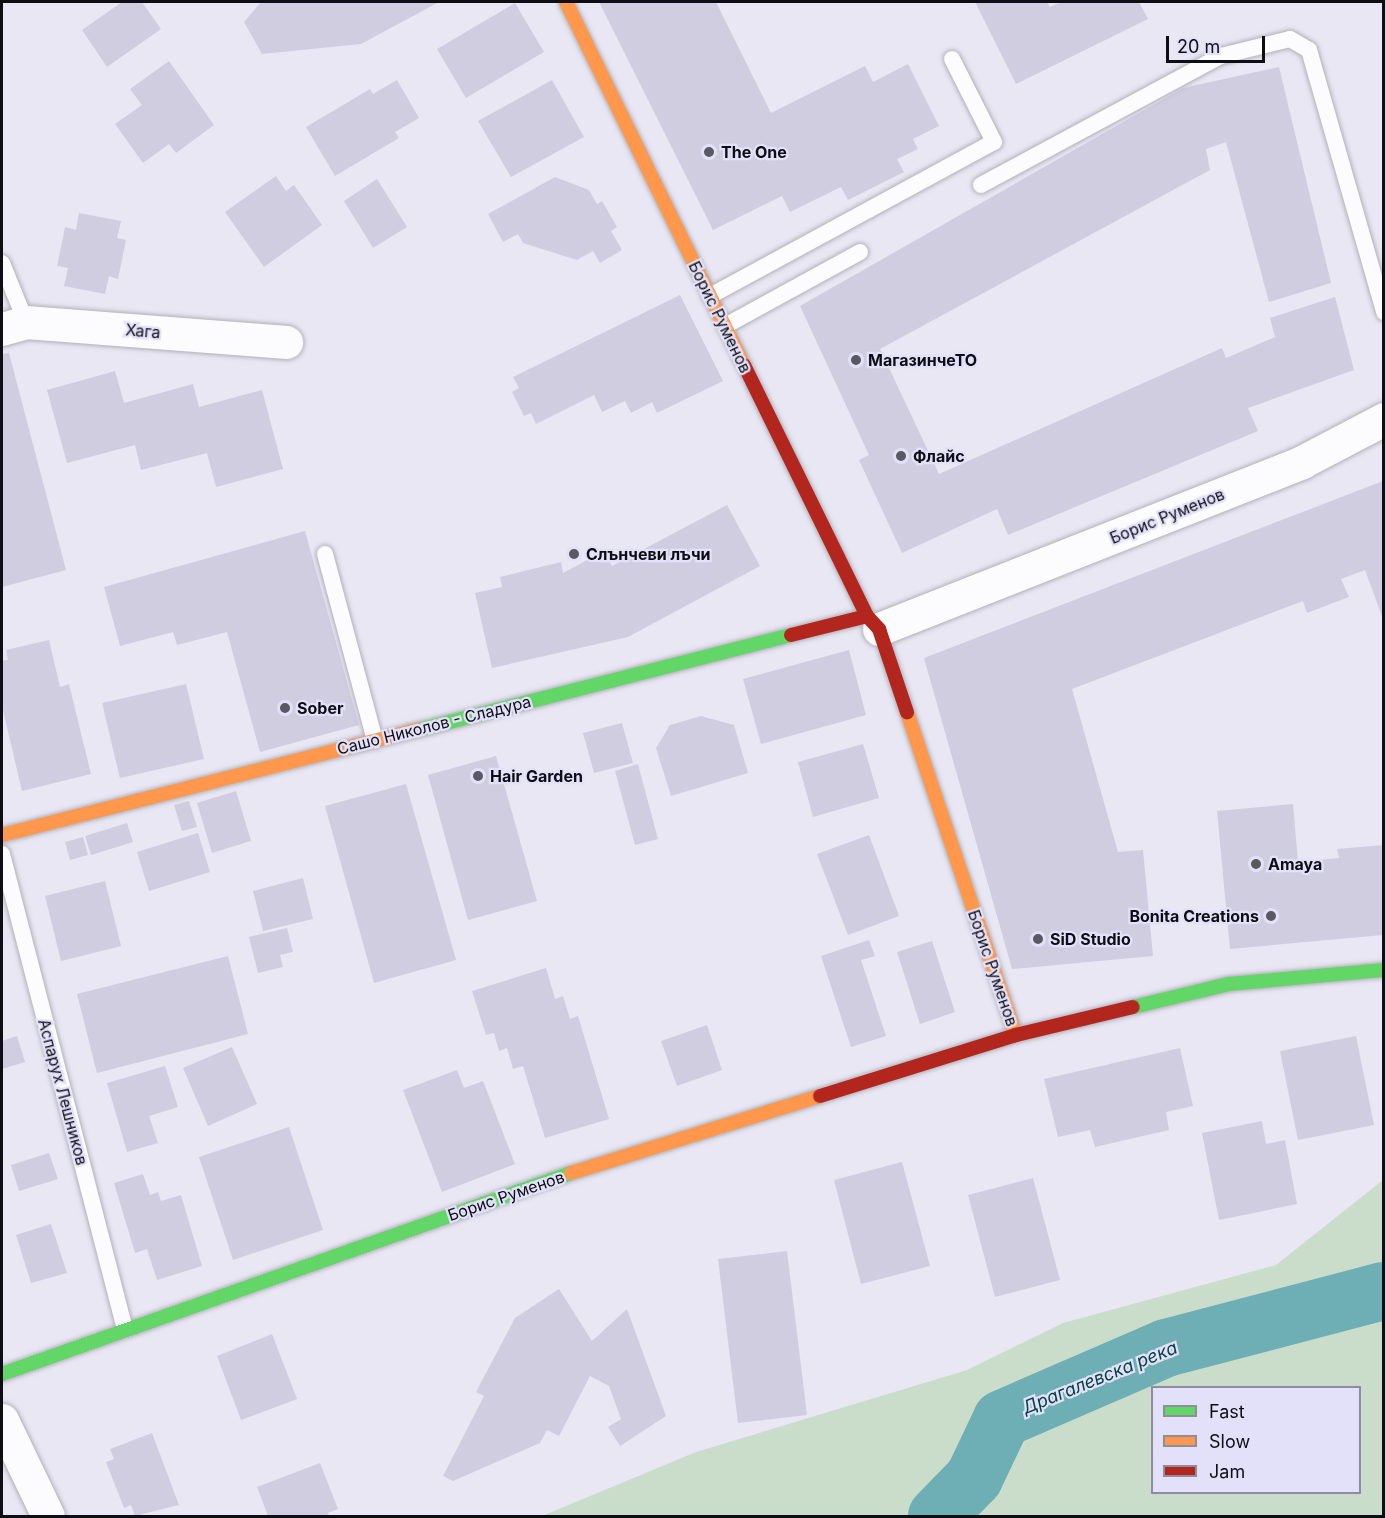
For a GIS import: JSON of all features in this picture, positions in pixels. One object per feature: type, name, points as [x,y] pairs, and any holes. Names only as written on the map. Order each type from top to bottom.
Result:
[{"type":"street","name":"Борис Руменов","points":[[566,2],[873,622],[1016,1035]]},
{"type":"street","name":"Хага","points":[[14,325],[286,342]]},
{"type":"street","name":"Борис Руменов","points":[[873,622],[1302,462],[1383,419]]},
{"type":"street","name":"Сашо Николов - Сладура","points":[[2,835],[375,740],[873,622]]},
{"type":"street","name":"Борис Руменов","points":[[2,1374],[579,1170],[1016,1035],[1229,984],[1383,970]]},
{"type":"street","points":[[2,1420],[48,1516]]},
{"type":"lane","points":[[981,185],[1221,56],[1290,39],[1309,50],[1383,312]]},
{"type":"lane","points":[[710,296],[994,142],[952,59]]},
{"type":"lane","points":[[725,326],[860,252]]},
{"type":"lane","points":[[2,263],[14,325]]},
{"type":"lane","points":[[325,554],[375,740]]},
{"type":"lane","name":"Аспарух Лешников","points":[[2,854],[125,1329]]},
{"type":"green space","points":[[1383,1180],[1383,1516],[542,1516],[696,1452],[967,1370],[1063,1323],[1276,1265]]},
{"type":"building","points":[[122,2],[142,2],[161,29],[107,67],[82,30]]},
{"type":"building","points":[[261,2],[439,2],[361,44],[262,54],[244,22]]},
{"type":"building","points":[[599,2],[716,2],[771,113],[865,66],[873,82],[908,64],[939,126],[913,139],[918,149],[897,159],[904,172],[848,200],[841,187],[790,212],[782,196],[713,230]]},
{"type":"building","points":[[975,2],[1047,2],[1050,7],[1061,2],[1139,2],[1148,19],[1016,84]]},
{"type":"building","points":[[515,3],[544,52],[466,98],[437,49]]},
{"type":"building","points":[[169,61],[214,125],[176,153],[169,144],[143,163],[115,124],[142,105],[130,89]]},
{"type":"building","points":[[1279,67],[1331,283],[1269,302],[1226,142],[1206,149],[1210,170],[880,349],[939,474],[1222,348],[1226,358],[1275,337],[1270,318],[1335,297],[1354,370],[1248,408],[1258,431],[1008,535],[997,509],[902,553],[859,460],[869,455],[800,306],[1183,88]]},
{"type":"building","points":[[397,80],[419,118],[395,132],[399,138],[335,176],[306,127],[370,89],[373,94]]},
{"type":"building","points":[[552,80],[584,137],[511,177],[478,121]]},
{"type":"building","points":[[276,176],[286,191],[294,185],[322,225],[264,267],[225,212]]},
{"type":"building","points":[[555,177],[589,190],[597,204],[602,201],[617,227],[611,231],[622,250],[600,263],[593,251],[577,260],[523,243],[518,234],[503,242],[488,214]]},
{"type":"building","points":[[377,179],[407,227],[373,248],[344,201]]},
{"type":"building","points":[[79,213],[121,221],[117,238],[126,240],[118,279],[109,276],[105,294],[64,286],[68,268],[57,266],[65,227],[76,230]]},
{"type":"building","points":[[680,295],[723,381],[657,413],[652,402],[631,413],[625,401],[602,412],[594,395],[536,424],[531,413],[524,416],[512,392],[519,388],[513,377]]},
{"type":"building","points":[[9,353],[66,570],[2,587],[2,354]]},
{"type":"building","points":[[115,371],[124,403],[193,384],[199,407],[262,390],[283,469],[216,487],[207,453],[141,470],[135,445],[67,463],[47,390]]},
{"type":"building","points":[[1383,481],[1383,619],[1365,570],[1341,579],[1349,597],[1307,613],[1303,601],[1072,689],[1118,852],[1143,850],[1153,956],[1012,969],[924,658]]},
{"type":"building","points":[[727,505],[760,566],[628,637],[492,668],[475,593],[502,587],[500,577],[561,562],[563,573],[604,551],[612,566]]},
{"type":"building","points":[[305,531],[359,725],[260,752],[227,632],[177,645],[173,632],[120,646],[104,587]]},
{"type":"building","points":[[49,640],[60,687],[69,684],[91,774],[22,791],[2,706],[2,661],[8,660],[6,650]]},
{"type":"building","points":[[849,650],[866,715],[761,744],[743,679]]},
{"type":"building","points":[[186,684],[204,759],[120,778],[102,703]]},
{"type":"building","points":[[701,716],[734,725],[748,773],[671,796],[656,748],[670,725]]},
{"type":"building","points":[[622,723],[633,763],[594,773],[583,733]]},
{"type":"building","points":[[863,744],[879,798],[813,817],[798,762]]},
{"type":"building","points":[[496,756],[537,901],[468,920],[428,775]]},
{"type":"building","points":[[638,764],[658,839],[635,845],[615,771]]},
{"type":"building","points":[[406,784],[456,960],[374,983],[325,806]]},
{"type":"building","points":[[236,791],[251,841],[212,853],[197,803]]},
{"type":"building","points":[[189,801],[197,827],[182,831],[174,805]]},
{"type":"building","points":[[1293,804],[1298,862],[1339,858],[1337,849],[1383,845],[1383,935],[1230,949],[1217,811]]},
{"type":"building","points":[[127,823],[133,842],[91,855],[85,836]]},
{"type":"building","points":[[198,833],[210,872],[149,891],[137,852]]},
{"type":"building","points":[[869,835],[899,916],[848,935],[817,854]]},
{"type":"building","points":[[83,837],[88,855],[70,860],[65,842]]},
{"type":"building","points":[[303,878],[313,919],[263,931],[253,891]]},
{"type":"building","points":[[105,881],[121,946],[61,961],[45,896]]},
{"type":"building","points":[[287,928],[293,952],[280,955],[283,967],[258,973],[249,937]]},
{"type":"building","points":[[869,940],[875,956],[861,960],[886,1036],[851,1047],[821,956]]},
{"type":"building","points":[[932,941],[955,1012],[920,1024],[897,952]]},
{"type":"building","points":[[228,956],[248,1034],[97,1073],[77,994]]},
{"type":"building","points":[[546,968],[555,999],[563,996],[570,1019],[578,1016],[609,1119],[545,1138],[523,1066],[513,1069],[507,1048],[499,1051],[494,1033],[486,1035],[472,991]]},
{"type":"building","points":[[707,1025],[722,1070],[677,1086],[661,1041]]},
{"type":"building","points":[[17,1036],[25,1062],[2,1069],[2,1041]]},
{"type":"building","points":[[1356,1036],[1374,1125],[1298,1140],[1280,1051]]},
{"type":"building","points":[[232,1047],[257,1104],[208,1126],[183,1068]]},
{"type":"building","points":[[1180,1048],[1193,1106],[1166,1112],[1169,1130],[1095,1147],[1090,1130],[1058,1137],[1044,1079]]},
{"type":"building","points":[[165,1066],[178,1107],[149,1116],[158,1143],[127,1152],[107,1083]]},
{"type":"building","points":[[457,1070],[464,1088],[483,1081],[515,1164],[442,1192],[403,1090]]},
{"type":"building","points":[[1262,1121],[1266,1144],[1285,1140],[1297,1204],[1219,1220],[1202,1133]]},
{"type":"building","points":[[289,1127],[323,1230],[233,1260],[199,1157]]},
{"type":"building","points":[[49,1153],[58,1179],[19,1191],[11,1165]]},
{"type":"building","points":[[902,1162],[930,1266],[861,1284],[834,1180]]},
{"type":"building","points":[[143,1174],[150,1195],[158,1192],[161,1201],[181,1195],[202,1266],[157,1280],[147,1249],[135,1253],[114,1183]]},
{"type":"building","points":[[1033,1178],[1060,1280],[995,1297],[968,1195]]},
{"type":"building","points":[[51,1224],[67,1273],[31,1283],[16,1235]]},
{"type":"building","points":[[787,1251],[807,1415],[738,1423],[718,1259]]},
{"type":"building","points":[[559,1289],[592,1341],[627,1309],[666,1416],[620,1446],[608,1427],[621,1419],[609,1386],[590,1376],[559,1436],[547,1430],[540,1443],[453,1481],[443,1476],[484,1396],[476,1392],[515,1318]]},
{"type":"building","points":[[272,1334],[297,1399],[241,1420],[217,1356]]},
{"type":"building","points":[[152,1433],[179,1505],[135,1516],[131,1505],[124,1508],[106,1462],[114,1459],[110,1449]]},
{"type":"building","points":[[320,1463],[338,1509],[328,1513],[329,1516],[268,1516],[257,1487]]},
{"type":"waterway","name":"Драгалевска река","points":[[937,1516],[974,1478],[1002,1419],[1166,1348],[1384,1291]]},
{"type":"traffic: fast","points":[[418,730],[791,635]]},
{"type":"traffic: fast","points":[[1133,1007],[1229,984],[1384,970]]},
{"type":"traffic: fast","points":[[2,1374],[571,1173]]},
{"type":"traffic: slow","points":[[566,2],[744,365]]},
{"type":"traffic: slow","points":[[907,712],[1016,1035]]},
{"type":"traffic: slow","points":[[2,835],[418,730]]},
{"type":"traffic: slow","points":[[571,1173],[820,1096]]},
{"type":"traffic: jam","points":[[744,365],[867,616],[879,629],[907,712]]},
{"type":"traffic: jam","points":[[791,635],[867,616]]},
{"type":"traffic: jam","points":[[820,1096],[1016,1035],[1133,1007]]},
{"type":"place","name":"The One","points":[[709,152]]},
{"type":"place","name":"МагазинчеТО","points":[[856,360]]},
{"type":"place","name":"Флайс","points":[[901,456]]},
{"type":"place","name":"Слънчеви лъчи","points":[[574,554]]},
{"type":"place","name":"Sober","points":[[285,708]]},
{"type":"place","name":"Hair Garden","points":[[478,776]]},
{"type":"place","name":"Amaya","points":[[1256,864]]},
{"type":"place","name":"Bonita Creations","points":[[1271,916]]},
{"type":"place","name":"SiD Studio","points":[[1038,939]]}]
